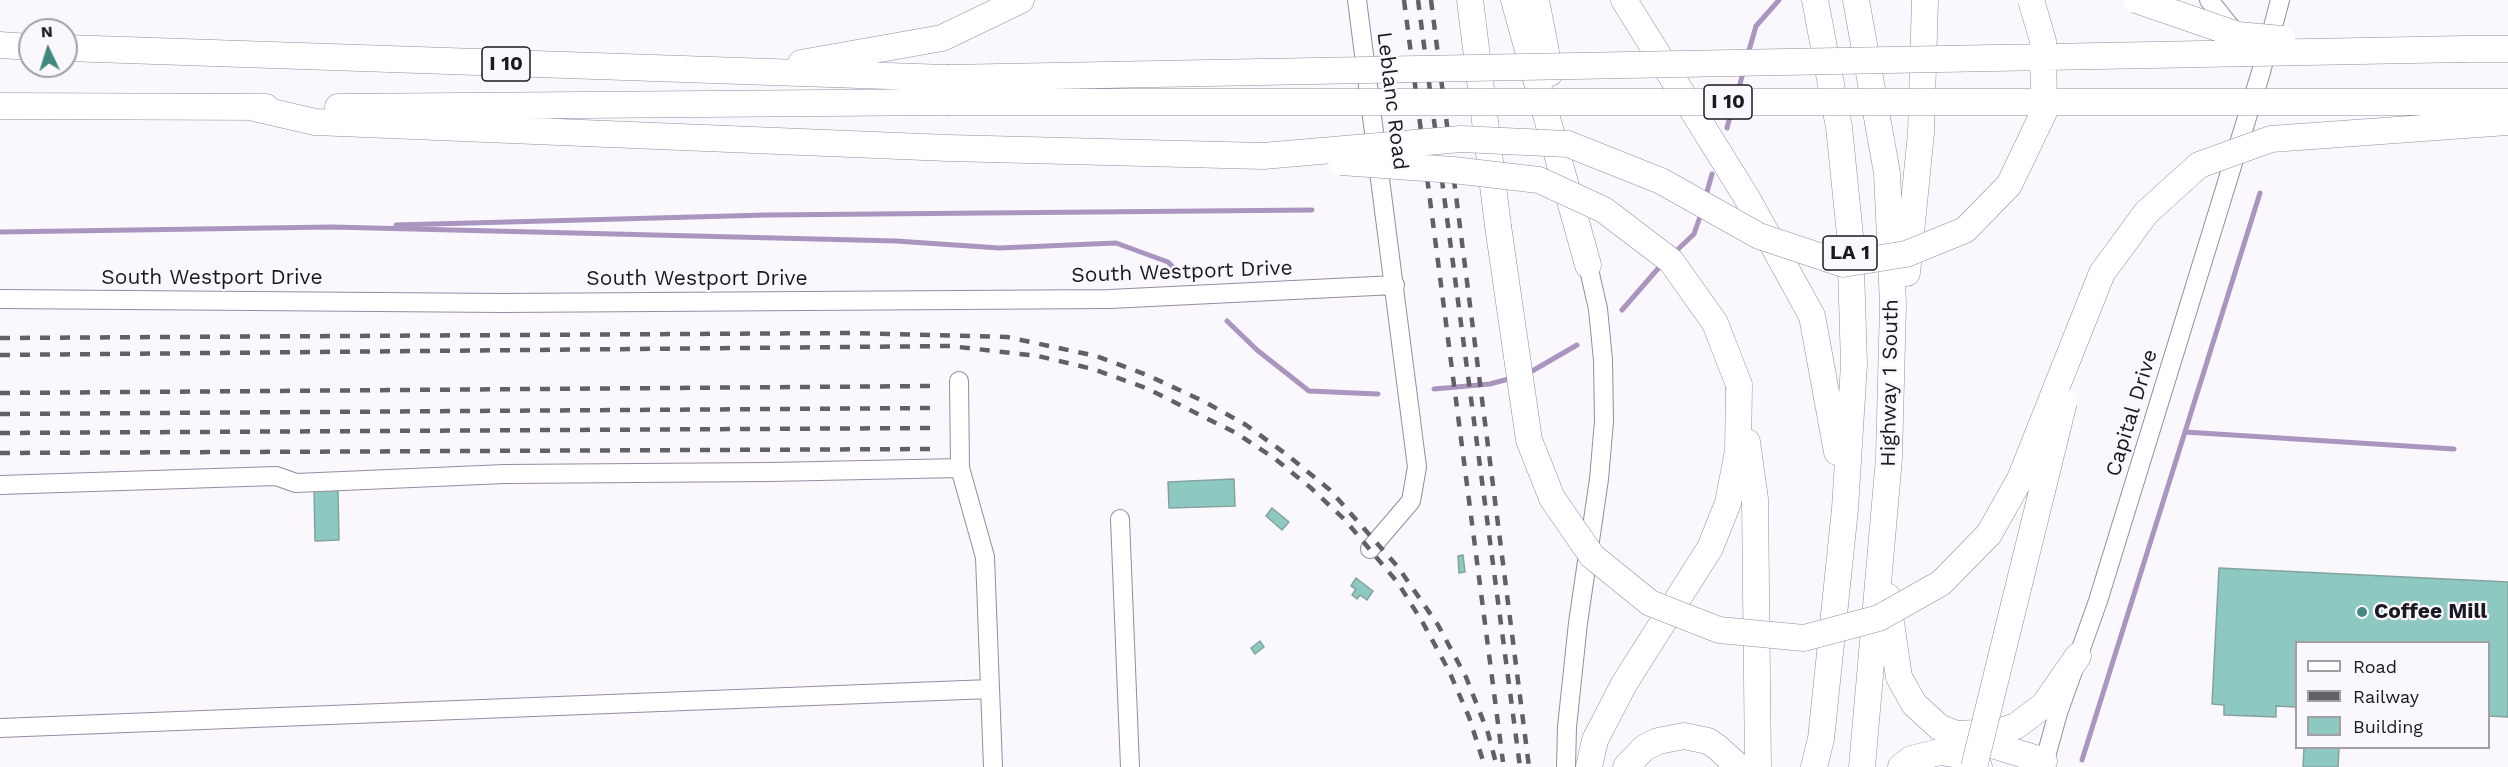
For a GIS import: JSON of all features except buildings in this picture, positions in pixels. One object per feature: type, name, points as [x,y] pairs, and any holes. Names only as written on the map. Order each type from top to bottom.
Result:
[{"type":"highway","points":[[747,73],[942,38],[1021,0]]},
{"type":"highway","points":[[1470,0],[1498,226],[1529,440],[1552,498],[1592,556],[1650,603],[1719,630],[1804,638],[1879,618],[1941,583],[1989,534],[2020,479],[2102,273],[2146,213],[2199,165],[2271,139],[2508,122]]},
{"type":"highway","points":[[1514,0],[1588,264]]},
{"type":"highway","points":[[1536,0],[1588,264]]},
{"type":"highway","points":[[1624,0],[1747,198],[1812,316],[1833,419],[1845,509]]},
{"type":"highway","name":"Highway 1 South","points":[[1814,767],[1821,739],[1845,509],[1854,364],[1850,235],[1839,127],[1815,0]]},
{"type":"highway","name":"Highway 1 South","points":[[1856,0],[1887,173],[1893,304],[1889,458],[1862,767]]},
{"type":"highway","points":[[1263,156],[1461,139],[1568,144],[1661,181],[1759,236],[1843,264],[1906,254],[1965,230],[2009,184],[2044,112],[2043,40],[2031,0]]},
{"type":"highway","points":[[2136,0],[2238,35],[2465,49]]},
{"type":"highway","points":[[1889,458],[1921,133],[1926,5]]},
{"type":"highway","points":[[0,45],[18,46]]},
{"type":"highway","name":"I 10","points":[[78,48],[747,73],[947,90],[2508,102]]},
{"type":"highway","name":"I 10","points":[[0,106],[250,107],[2508,49]]},
{"type":"highway","points":[[250,107],[315,122],[948,148],[1263,156],[1453,170],[1539,180],[1604,210],[1671,261],[1715,323],[1739,385],[1755,499],[1758,767]]},
{"type":"highway","points":[[1968,756],[2084,317]]},
{"type":"highway","points":[[1589,767],[1595,740],[1624,684],[1710,548],[1728,503],[1738,452],[1739,385]]},
{"type":"highway","points":[[1881,559],[1899,676],[1914,704],[1968,756],[2005,767]]},
{"type":"highway","points":[[1968,756],[1998,732],[2016,726],[2044,705],[2078,656]]},
{"type":"highway","points":[[1626,767],[1630,760],[1651,745],[1684,736],[1718,747],[1738,767]]},
{"type":"highway","points":[[1901,767],[1911,759],[1940,752],[2043,764]]},
{"type":"street","name":"Leblanc Road","points":[[1357,0],[1382,207],[1395,285],[1418,467],[1411,501],[1370,549]]},
{"type":"street","points":[[2209,0],[2241,40],[2261,72]]},
{"type":"street","name":"Capital Drive","points":[[2043,764],[2097,601],[2261,72],[2280,0]]},
{"type":"street","points":[[1566,767],[1572,681],[1599,479],[1604,421],[1603,360],[1598,309],[1588,264]]},
{"type":"street","name":"South Westport Drive","points":[[0,299],[515,303],[1098,299],[1395,285]]},
{"type":"street","points":[[959,381],[960,468],[985,557],[993,767]]},
{"type":"street","points":[[0,486],[276,476],[296,483],[516,474],[960,468]]},
{"type":"street","points":[[1120,519],[1130,767]]},
{"type":"street","points":[[0,728],[990,689]]},
{"type":"waterway","points":[[1748,54],[1756,26],[1779,0]]},
{"type":"waterway","points":[[1737,95],[1744,69]]},
{"type":"waterway","points":[[1727,128],[1732,109]]},
{"type":"waterway","points":[[1705,199],[1712,174]]},
{"type":"waterway","points":[[2082,760],[2260,193]]},
{"type":"waterway","points":[[396,225],[767,215],[1312,210]]},
{"type":"waterway","points":[[1673,254],[1694,234],[1702,211]]},
{"type":"waterway","points":[[0,232],[332,227],[896,241],[999,248],[1116,243],[1168,262],[1177,271]]},
{"type":"waterway","points":[[1622,310],[1662,264]]},
{"type":"waterway","points":[[1227,321],[1257,350],[1309,391],[1378,394]]},
{"type":"waterway","points":[[1527,374],[1577,345]]},
{"type":"waterway","points":[[1434,389],[1490,384],[1512,378]]},
{"type":"waterway","points":[[2185,432],[2454,449]]},
{"type":"railway","points":[[1404,0],[1503,762]]},
{"type":"railway","points":[[1418,0],[1520,767]]},
{"type":"railway","points":[[1431,0],[1529,767]]},
{"type":"railway","points":[[0,338],[854,333],[1007,337],[1096,356],[1147,375],[1205,402],[1246,425],[1330,490],[1398,567],[1438,625],[1466,677],[1488,733],[1497,767]]},
{"type":"railway","points":[[0,355],[950,346],[1038,356],[1093,369],[1146,388],[1236,433],[1274,458],[1345,520],[1398,583],[1423,623],[1449,671],[1469,717],[1485,767]]},
{"type":"railway","points":[[0,393],[936,386]]},
{"type":"railway","points":[[0,414],[935,408]]},
{"type":"railway","points":[[0,433],[936,428]]},
{"type":"railway","points":[[0,453],[937,449]]},
{"type":"place","name":"Coffee Mill","points":[[2362,612]]}]
